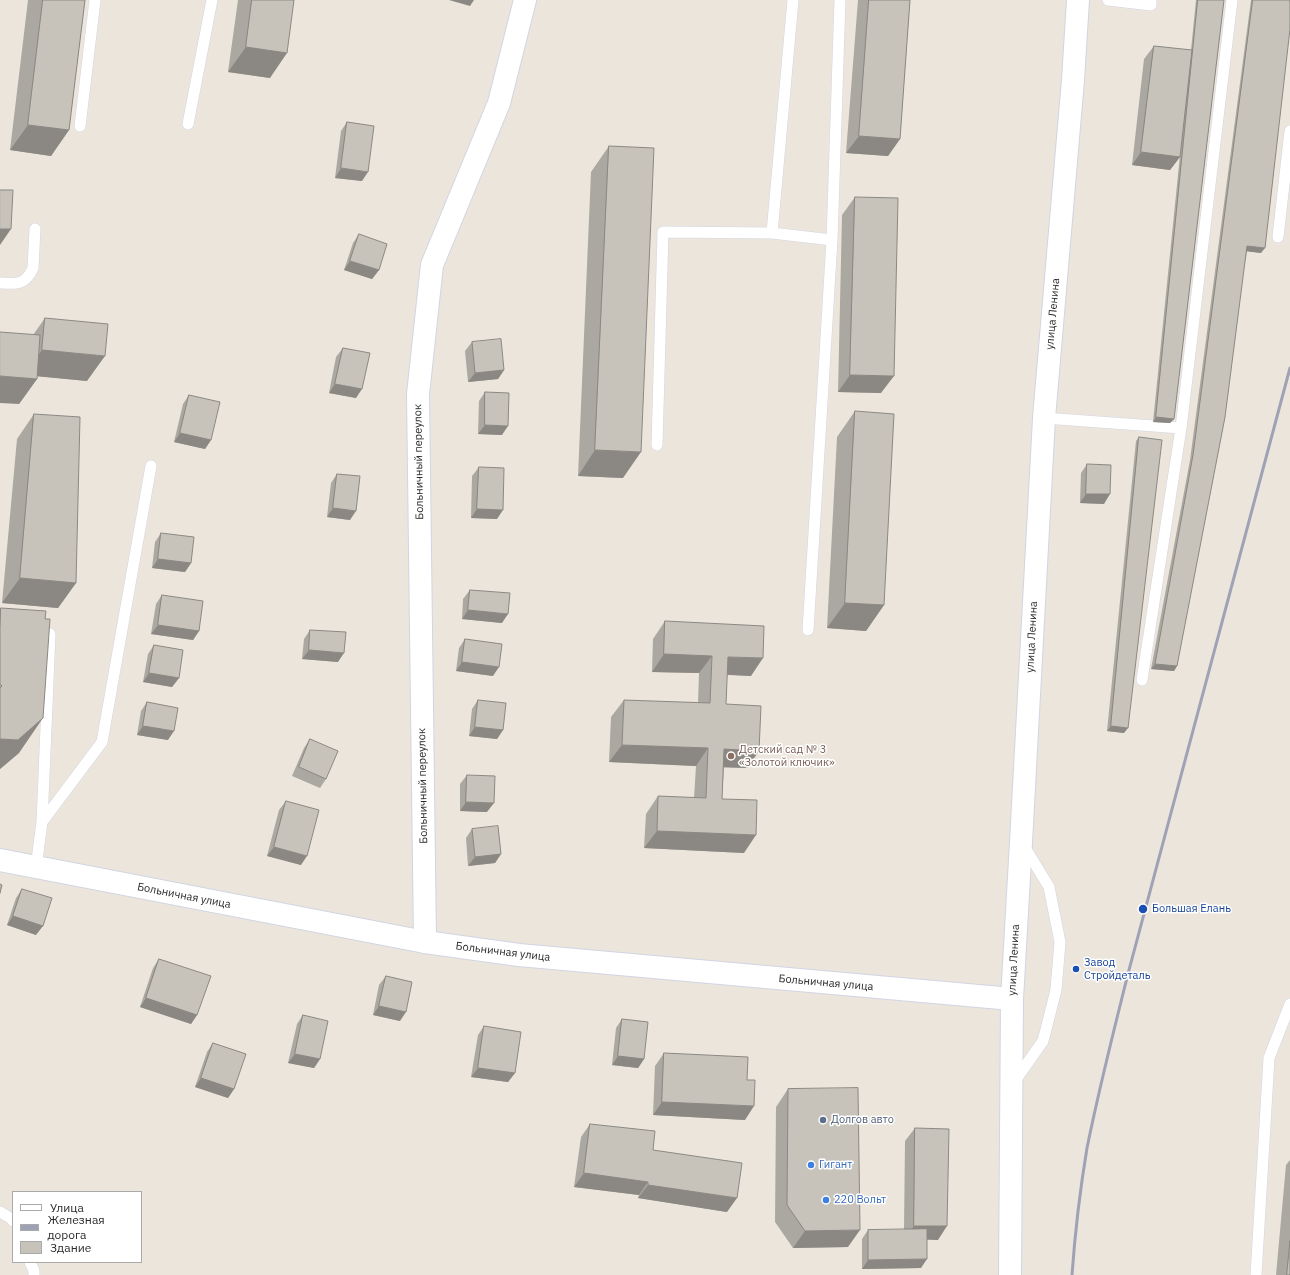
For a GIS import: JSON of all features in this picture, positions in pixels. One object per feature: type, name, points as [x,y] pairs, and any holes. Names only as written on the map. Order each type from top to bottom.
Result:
[{"type":"street","name":"Больничный переулок","points":[[425,942],[419,386],[432,265],[499,103],[524,0]]},
{"type":"street","name":"улица Ленина","points":[[1010,1275],[1012,999],[1044,418],[1073,80],[1078,0]]},
{"type":"street","name":"Больничная улица","points":[[0,860],[425,942],[520,955],[1012,999]]},
{"type":"lane","points":[[80,126],[95,0]]},
{"type":"lane","points":[[188,124],[212,0]]},
{"type":"lane","points":[[772,233],[793,0]]},
{"type":"lane","points":[[808,630],[832,240],[840,0]]},
{"type":"lane","points":[[1108,0],[1151,5],[1151,0]]},
{"type":"lane","points":[[1142,680],[1181,428],[1232,0]]},
{"type":"lane","points":[[1278,237],[1290,131]]},
{"type":"lane","points":[[0,283],[16,284],[23,282],[31,274],[33,268],[35,229]]},
{"type":"lane","points":[[657,445],[663,232],[772,233],[832,240]]},
{"type":"lane","points":[[1044,418],[1181,428]]},
{"type":"lane","points":[[42,822],[102,742],[151,466]]},
{"type":"lane","points":[[21,630],[50,634],[42,822],[36,868]]},
{"type":"lane","points":[[1012,1084],[1043,1041],[1056,990],[1060,942],[1048,887],[1021,842]]},
{"type":"lane","points":[[1256,1275],[1269,1058],[1290,1004]]},
{"type":"lane","points":[[0,1212],[12,1219]]},
{"type":"lane","points":[[30,1263],[34,1275]]},
{"type":"building","points":[[43,0],[85,0],[69,130],[28,125]]},
{"type":"building","points":[[252,0],[294,0],[287,53],[246,47]]},
{"type":"building","points":[[869,0],[910,0],[900,139],[859,136]]},
{"type":"building","points":[[1198,0],[1224,0],[1174,419],[1156,417]]},
{"type":"building","points":[[1253,0],[1290,0],[1290,29],[1265,248],[1247,246],[1225,417],[1177,666],[1155,664],[1193,455]]},
{"type":"building","points":[[1154,46],[1192,50],[1180,157],[1141,152]]},
{"type":"building","points":[[347,122],[374,126],[368,172],[341,168]]},
{"type":"building","points":[[609,146],[654,148],[641,452],[595,450]]},
{"type":"building","points":[[0,190],[13,190],[11,229],[0,229]]},
{"type":"building","points":[[855,197],[898,198],[894,376],[850,375]]},
{"type":"building","points":[[359,234],[387,244],[379,270],[350,261]]},
{"type":"building","points":[[45,318],[108,324],[105,356],[42,350]]},
{"type":"building","points":[[0,332],[40,335],[37,379],[0,376]]},
{"type":"building","points":[[501,339],[504,370],[475,373],[472,342]]},
{"type":"building","points":[[343,348],[370,353],[362,389],[335,384]]},
{"type":"building","points":[[485,392],[509,393],[508,426],[485,425]]},
{"type":"building","points":[[189,395],[220,402],[211,440],[180,433]]},
{"type":"building","points":[[855,411],[894,414],[884,605],[845,603]]},
{"type":"building","points":[[34,414],[80,417],[76,583],[20,578]]},
{"type":"building","points":[[1139,437],[1162,440],[1128,728],[1111,726]]},
{"type":"building","points":[[1087,464],[1111,465],[1110,494],[1086,494]]},
{"type":"building","points":[[479,467],[504,468],[503,510],[477,509]]},
{"type":"building","points":[[337,474],[360,476],[356,511],[333,508]]},
{"type":"building","points":[[161,533],[194,537],[191,563],[158,559]]},
{"type":"building","points":[[470,590],[510,593],[508,614],[468,610]]},
{"type":"building","points":[[162,595],[203,601],[199,631],[158,625]]},
{"type":"building","points":[[1,608],[46,611],[45,619],[50,619],[43,718],[18,740],[0,739],[0,688],[2,686],[0,684]]},
{"type":"building","points":[[665,621],[764,626],[763,658],[728,657],[726,704],[761,706],[759,751],[724,749],[722,799],[757,800],[756,835],[657,831],[658,796],[706,798],[708,748],[622,745],[624,700],[710,703],[712,656],[664,654]]},
{"type":"building","points":[[310,630],[346,632],[344,653],[309,650]]},
{"type":"building","points":[[465,639],[502,644],[499,667],[462,662]]},
{"type":"building","points":[[154,645],[183,650],[179,678],[149,673]]},
{"type":"building","points":[[478,700],[506,703],[503,730],[475,727]]},
{"type":"building","points":[[147,702],[178,708],[174,731],[143,726]]},
{"type":"building","points":[[310,739],[338,751],[326,779],[299,767]]},
{"type":"building","points":[[467,775],[495,776],[494,803],[466,802]]},
{"type":"building","points":[[286,801],[319,810],[307,856],[274,847]]},
{"type":"building","points":[[498,826],[501,854],[475,857],[472,829]]},
{"type":"building","points":[[22,889],[52,898],[43,926],[13,916]]},
{"type":"building","points":[[159,959],[211,976],[197,1015],[146,998]]},
{"type":"building","points":[[386,976],[412,982],[406,1012],[379,1006]]},
{"type":"building","points":[[303,1015],[328,1021],[320,1059],[295,1054]]},
{"type":"building","points":[[622,1019],[648,1022],[644,1059],[618,1056]]},
{"type":"building","points":[[484,1026],[521,1032],[515,1073],[478,1068]]},
{"type":"building","points":[[213,1043],[246,1054],[234,1089],[201,1078]]},
{"type":"building","points":[[664,1053],[748,1057],[747,1080],[755,1080],[754,1106],[662,1102]]},
{"type":"building","name":"Гигант","points":[[858,1088],[860,1230],[805,1231],[787,1205],[788,1089]]},
{"type":"building","points":[[590,1124],[655,1131],[653,1150],[742,1163],[737,1198],[648,1185],[648,1182],[584,1173]]},
{"type":"building","points":[[915,1128],[949,1129],[947,1226],[914,1226]]},
{"type":"building","points":[[927,1229],[927,1259],[868,1260],[868,1230]]},
{"type":"building","points":[[1290,1241],[1290,1275],[1287,1275]]},
{"type":"railway","points":[[1072,1275],[1078,1212],[1087,1148],[1107,1059],[1129,970],[1290,368]]},
{"type":"place","name":"Детский сад № 3 «Золотой ключик»","points":[[731,756]]},
{"type":"place","name":"Большая Елань","points":[[1143,909]]},
{"type":"place","name":"Завод Стройдеталь","points":[[1076,969]]},
{"type":"place","name":"Долгов авто","points":[[823,1120]]},
{"type":"place","name":"Гигант","points":[[811,1165]]},
{"type":"place","name":"220 Вольт","points":[[826,1200]]}]
